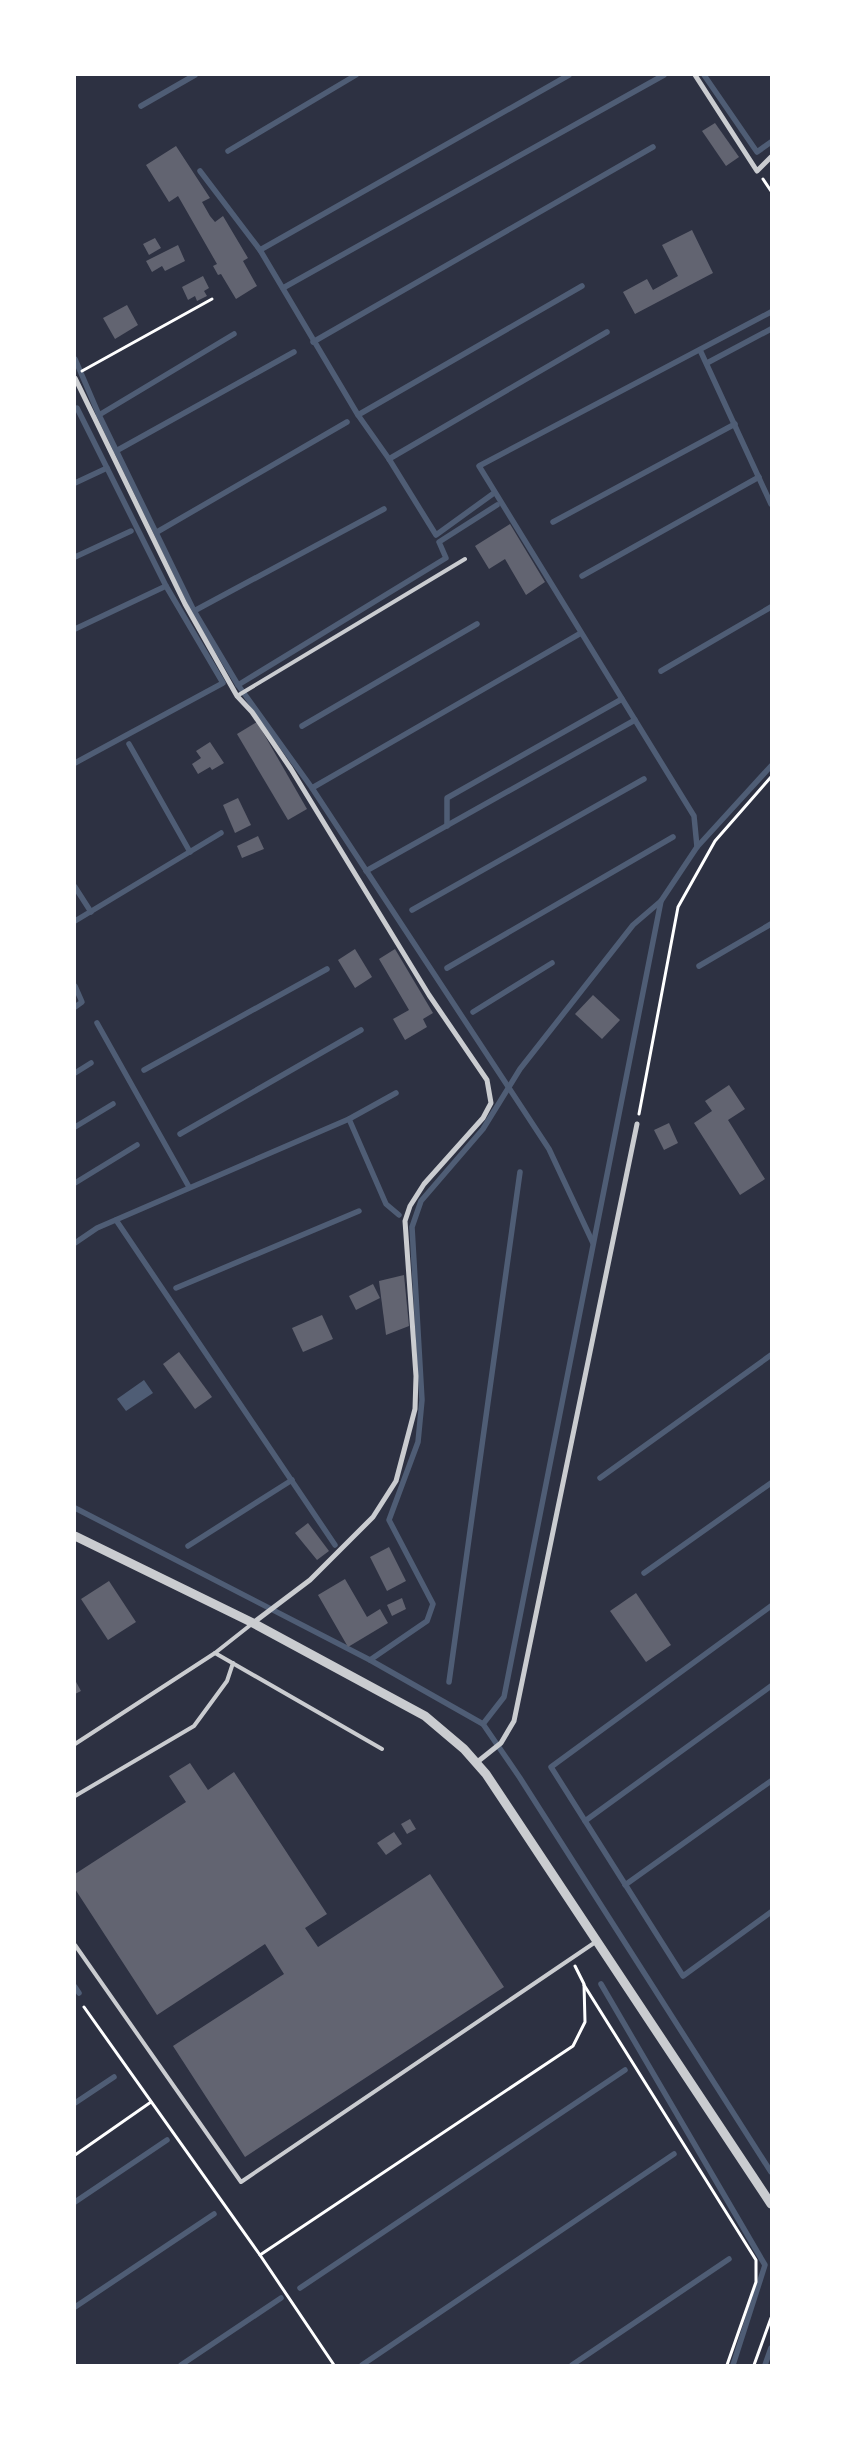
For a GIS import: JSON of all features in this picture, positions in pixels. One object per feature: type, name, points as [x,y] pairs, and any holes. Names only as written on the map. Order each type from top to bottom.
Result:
[{"type":"street","points":[[695,75],[757,171],[771,157]]},
{"type":"street","points":[[75,377],[185,604],[237,696],[252,712],[291,769],[429,995],[487,1080],[491,1103],[483,1118],[424,1184],[410,1206],[405,1221],[416,1376],[415,1409],[396,1481],[373,1517],[310,1580],[254,1623]]},
{"type":"street","points":[[476,1763],[501,1744],[514,1721],[638,1124]]},
{"type":"street","points":[[75,1536],[254,1623],[424,1716],[464,1749],[486,1774],[771,2204]]},
{"type":"lane","points":[[237,696],[465,559]]},
{"type":"lane","points":[[75,1744],[215,1652],[254,1623]]},
{"type":"lane","points":[[215,1652],[382,1749]]},
{"type":"lane","points":[[75,1796],[194,1726],[227,1681],[234,1663]]},
{"type":"lane","points":[[75,1944],[241,2182],[597,1941]]},
{"type":"path","points":[[75,377],[212,299]]},
{"type":"path","points":[[638,1124],[678,907],[715,841],[771,777]]},
{"type":"path","points":[[572,1958],[584,1984],[756,2260],[756,2282],[727,2365]]},
{"type":"path","points":[[260,2255],[572,2046],[585,2022],[584,1984]]},
{"type":"path","points":[[84,2007],[260,2255],[334,2365]]},
{"type":"path","points":[[75,2155],[151,2102]]},
{"type":"path","points":[[754,2365],[771,2318]]},
{"type":"water","points":[[144,1380],[153,1393],[126,1411],[117,1399]]},
{"type":"building","points":[[715,123],[739,157],[726,166],[702,131]]},
{"type":"building","points":[[176,146],[210,198],[202,202],[210,216],[215,222],[223,216],[248,258],[243,261],[257,286],[236,299],[221,274],[218,275],[213,266],[217,264],[178,196],[169,202],[146,165]]},
{"type":"building","points":[[692,230],[713,273],[635,314],[623,292],[647,279],[653,290],[678,276],[662,245]]},
{"type":"building","points":[[155,238],[161,248],[149,255],[143,244]]},
{"type":"building","points":[[178,245],[185,261],[165,271],[162,266],[152,272],[146,261]]},
{"type":"building","points":[[203,276],[209,288],[204,291],[207,296],[197,301],[195,296],[188,300],[182,287]]},
{"type":"building","points":[[127,305],[138,325],[115,339],[103,318]]},
{"type":"building","points":[[510,524],[545,582],[526,595],[505,559],[489,569],[475,546]]},
{"type":"building","points":[[257,722],[307,809],[288,820],[237,734]]},
{"type":"building","points":[[210,742],[224,763],[212,770],[210,767],[198,774],[192,764],[201,758],[196,751]]},
{"type":"building","points":[[238,798],[251,825],[235,833],[223,805]]},
{"type":"building","points":[[258,836],[264,849],[242,858],[237,846]]},
{"type":"building","points":[[355,949],[372,977],[355,988],[338,960]]},
{"type":"building","points":[[395,949],[433,1013],[423,1019],[427,1027],[405,1040],[393,1019],[409,1010],[379,959]]},
{"type":"building","points":[[593,995],[620,1020],[602,1039],[575,1014]]},
{"type":"building","points":[[729,1085],[745,1109],[728,1120],[765,1179],[740,1195],[694,1123],[712,1111],[705,1101]]},
{"type":"building","points":[[669,1123],[678,1143],[664,1150],[654,1130]]},
{"type":"building","points":[[404,1275],[409,1326],[386,1335],[379,1281]]},
{"type":"building","points":[[373,1284],[380,1298],[356,1310],[349,1296]]},
{"type":"building","points":[[322,1315],[333,1339],[303,1352],[292,1328]]},
{"type":"building","points":[[179,1352],[212,1397],[195,1409],[163,1364]]},
{"type":"building","points":[[308,1523],[329,1551],[317,1560],[295,1533]]},
{"type":"building","points":[[389,1547],[406,1581],[387,1591],[370,1557]]},
{"type":"building","points":[[345,1579],[367,1617],[380,1609],[388,1623],[348,1647],[318,1595]]},
{"type":"building","points":[[109,1581],[136,1622],[108,1640],[81,1599]]},
{"type":"building","points":[[636,1593],[671,1645],[646,1662],[610,1611]]},
{"type":"building","points":[[402,1598],[406,1609],[392,1616],[387,1605]]},
{"type":"building","points":[[75,1680],[81,1691],[75,1694]]},
{"type":"building","points":[[190,1763],[208,1790],[234,1772],[327,1914],[305,1928],[318,1947],[430,1874],[504,1987],[245,2157],[173,2046],[284,1974],[265,1944],[157,2015],[75,1889],[75,1874],[186,1802],[169,1776]]},
{"type":"building","points":[[410,1819],[416,1829],[407,1834],[401,1824]]},
{"type":"building","points":[[394,1832],[402,1844],[386,1855],[377,1843]]},
{"type":"waterway","points":[[141,106],[195,75]]},
{"type":"waterway","points":[[228,151],[356,75]]},
{"type":"waterway","points":[[260,250],[569,75]]},
{"type":"waterway","points":[[283,288],[664,75]]},
{"type":"waterway","points":[[704,75],[757,152],[771,142]]},
{"type":"waterway","points":[[313,342],[653,147]]},
{"type":"waterway","points":[[200,171],[260,250],[358,415],[389,459],[436,535],[494,493]]},
{"type":"waterway","points":[[358,415],[582,286]]},
{"type":"waterway","points":[[697,847],[694,816],[479,466],[771,312]]},
{"type":"waterway","points":[[707,363],[771,329]]},
{"type":"waterway","points":[[389,459],[607,332]]},
{"type":"waterway","points":[[99,415],[234,334]]},
{"type":"waterway","points":[[700,350],[771,504]]},
{"type":"waterway","points":[[116,451],[294,352]]},
{"type":"waterway","points":[[75,359],[99,415],[194,611],[238,685],[312,788],[549,1149],[593,1243]]},
{"type":"waterway","points":[[75,409],[77,408],[166,586],[223,683],[75,763]]},
{"type":"waterway","points":[[157,532],[347,422]]},
{"type":"waterway","points":[[553,522],[735,424]]},
{"type":"waterway","points":[[75,483],[107,468]]},
{"type":"waterway","points":[[582,576],[759,477]]},
{"type":"waterway","points":[[238,685],[446,558],[439,542],[497,505]]},
{"type":"waterway","points":[[194,611],[384,509]]},
{"type":"waterway","points":[[75,557],[131,531]]},
{"type":"waterway","points":[[75,629],[166,586]]},
{"type":"waterway","points":[[661,671],[771,607]]},
{"type":"waterway","points":[[302,726],[477,624]]},
{"type":"waterway","points":[[312,788],[581,633]]},
{"type":"waterway","points":[[447,826],[447,798],[622,699]]},
{"type":"waterway","points":[[366,871],[635,720]]},
{"type":"waterway","points":[[129,744],[190,852]]},
{"type":"waterway","points":[[483,1724],[504,1697],[661,901],[697,847],[771,766]]},
{"type":"waterway","points":[[412,910],[644,779]]},
{"type":"waterway","points":[[75,921],[221,833]]},
{"type":"waterway","points":[[447,968],[673,837]]},
{"type":"waterway","points":[[75,887],[91,912]]},
{"type":"waterway","points":[[370,1660],[427,1621],[433,1604],[389,1520],[418,1442],[422,1400],[412,1227],[421,1201],[483,1129],[520,1069],[633,925],[661,901]]},
{"type":"waterway","points":[[699,966],[771,924]]},
{"type":"waterway","points":[[473,1012],[552,963]]},
{"type":"waterway","points":[[144,1070],[327,969]]},
{"type":"waterway","points":[[75,986],[82,1002],[75,1007]]},
{"type":"waterway","points":[[97,1023],[189,1187]]},
{"type":"waterway","points":[[180,1134],[361,1030]]},
{"type":"waterway","points":[[75,1073],[91,1063]]},
{"type":"waterway","points":[[75,1243],[97,1228],[349,1119],[396,1093]]},
{"type":"waterway","points":[[75,1127],[113,1104]]},
{"type":"waterway","points":[[349,1119],[386,1204],[399,1215]]},
{"type":"waterway","points":[[75,1183],[137,1145]]},
{"type":"waterway","points":[[449,1682],[520,1172]]},
{"type":"waterway","points":[[176,1288],[359,1211]]},
{"type":"waterway","points":[[116,1220],[335,1545]]},
{"type":"waterway","points":[[600,1478],[771,1355]]},
{"type":"waterway","points":[[188,1546],[292,1480]]},
{"type":"waterway","points":[[644,1573],[771,1483]]},
{"type":"waterway","points":[[75,1508],[370,1660],[483,1724],[520,1778],[771,2172]]},
{"type":"waterway","points":[[771,1606],[551,1767],[683,1976],[771,1912]]},
{"type":"waterway","points":[[585,1821],[771,1686]]},
{"type":"waterway","points":[[625,1885],[771,1781]]},
{"type":"waterway","points":[[601,1984],[765,2265],[733,2365]]},
{"type":"waterway","points":[[75,1987],[79,1993]]},
{"type":"waterway","points":[[300,2288],[625,2070]]},
{"type":"waterway","points":[[75,2103],[114,2077]]},
{"type":"waterway","points":[[75,2202],[167,2140]]},
{"type":"waterway","points":[[362,2365],[674,2154]]},
{"type":"waterway","points":[[75,2307],[214,2214]]},
{"type":"waterway","points":[[572,2365],[729,2259]]},
{"type":"waterway","points":[[181,2365],[281,2298]]},
{"type":"waterway","points":[[765,2365],[771,2348]]}]
